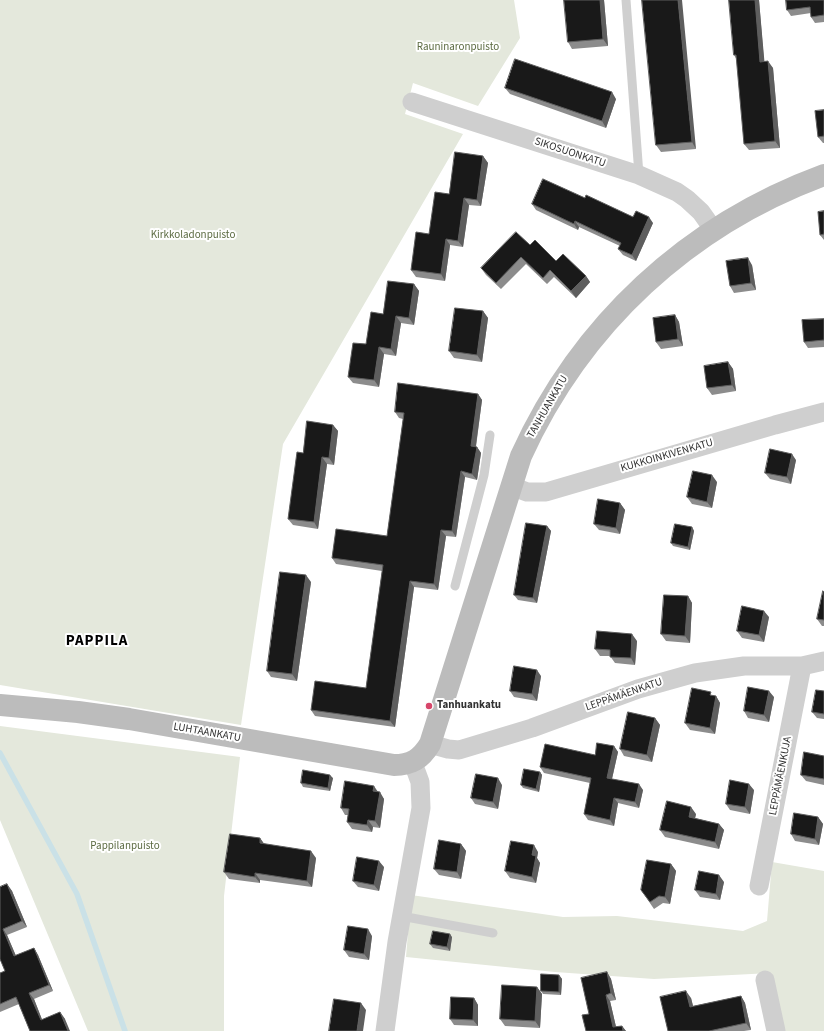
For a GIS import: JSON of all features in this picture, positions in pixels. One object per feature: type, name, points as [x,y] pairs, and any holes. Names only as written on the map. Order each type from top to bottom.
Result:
[{"type":"street","name":"SIKOSUONKATU","points":[[412,102],[639,176],[677,192],[701,212],[713,229]]},
{"type":"street","name":"TANHUANKATU","points":[[413,763],[422,756],[430,744],[521,456],[541,415],[584,350],[622,307],[653,276],[681,252],[713,229],[756,205],[799,184],[824,175]]},
{"type":"street","name":"KUKKOINKIVENKATU","points":[[511,486],[527,492],[546,492],[824,412]]},
{"type":"street","name":"LEPPÄMÄENKATU","points":[[430,744],[448,750],[459,750],[532,728],[638,689],[695,673],[744,666],[802,666],[824,661]]},
{"type":"street","name":"LEPPÄMÄENKUJA","points":[[759,886],[802,666]]},
{"type":"street","name":"LUHTAANKATU","points":[[0,705],[71,711],[129,719],[394,765],[413,763]]},
{"type":"street","points":[[385,1031],[401,916],[422,801],[419,776],[413,763]]},
{"type":"street","points":[[764,980],[776,1031]]},
{"type":"lane","points":[[626,0],[639,176]]},
{"type":"lane","points":[[455,586],[484,475],[490,435]]},
{"type":"lane","points":[[401,916],[493,934]]},
{"type":"green space","name":"Kirkkoladonpuisto","points":[[0,0],[514,0],[520,38],[478,106],[413,83],[405,114],[463,134],[283,444],[241,725],[0,685]]},
{"type":"green space","name":"Pappilanpuisto","points":[[0,726],[240,757],[224,896],[224,1031],[88,1031],[0,820]]},
{"type":"green space","points":[[772,862],[824,871],[824,1031],[785,1031],[771,973],[654,979],[555,972],[406,957],[411,895],[563,917],[617,916],[743,931],[767,921]]},
{"type":"building","points":[[564,0],[600,0],[603,39],[568,42]]},
{"type":"building","points":[[642,0],[678,0],[692,142],[656,145]]},
{"type":"building","points":[[729,0],[755,0],[760,62],[768,61],[775,141],[744,144],[736,55],[734,55]]},
{"type":"building","points":[[786,0],[824,0],[824,15],[811,17],[810,7],[787,10]]},
{"type":"building","points":[[515,59],[612,92],[602,121],[505,88]]},
{"type":"building","points":[[824,110],[824,136],[818,137],[815,111]]},
{"type":"building","points":[[455,152],[483,156],[477,200],[464,198],[458,241],[446,239],[441,274],[411,270],[416,232],[429,234],[435,192],[449,194]]},
{"type":"building","points":[[543,179],[585,198],[586,195],[633,217],[636,211],[649,217],[632,255],[618,249],[621,243],[575,221],[574,224],[532,204]]},
{"type":"building","points":[[824,211],[824,234],[820,235],[818,212]]},
{"type":"building","points":[[516,232],[530,245],[535,240],[556,261],[563,254],[586,276],[571,291],[550,270],[543,278],[521,257],[496,283],[481,268]]},
{"type":"building","points":[[748,258],[751,283],[730,286],[726,261]]},
{"type":"building","points":[[388,281],[414,284],[409,318],[396,316],[391,349],[379,347],[374,380],[348,377],[353,343],[366,344],[371,312],[383,314]]},
{"type":"building","points":[[455,308],[483,311],[477,355],[449,351]]},
{"type":"building","points":[[675,315],[678,339],[656,342],[653,318]]},
{"type":"building","points":[[824,319],[824,340],[804,342],[802,320]]},
{"type":"building","points":[[728,362],[732,385],[707,388],[704,366]]},
{"type":"building","points":[[398,383],[478,394],[471,446],[477,447],[472,474],[461,471],[452,531],[441,530],[434,584],[410,581],[390,721],[311,710],[315,681],[366,688],[383,565],[332,558],[336,529],[387,536],[404,413],[395,412]]},
{"type":"building","points":[[307,421],[333,425],[329,458],[322,457],[314,522],[288,519],[297,452],[303,453]]},
{"type":"building","points":[[770,449],[792,454],[787,477],[765,473]]},
{"type":"building","points":[[693,471],[712,475],[707,502],[687,497]]},
{"type":"building","points":[[598,499],[620,503],[616,528],[594,524]]},
{"type":"building","points":[[526,523],[547,526],[533,598],[514,595]]},
{"type":"building","points":[[675,524],[692,527],[688,547],[671,543]]},
{"type":"building","points":[[280,572],[306,575],[292,674],[267,671]]},
{"type":"building","points":[[823,591],[824,592],[824,620],[817,619]]},
{"type":"building","points":[[664,595],[688,596],[685,636],[661,634]]},
{"type":"building","points":[[742,606],[764,611],[759,635],[737,631]]},
{"type":"building","points":[[597,631],[632,634],[631,658],[610,657],[610,650],[595,649]]},
{"type":"building","points":[[514,666],[537,670],[532,694],[510,691]]},
{"type":"building","points":[[748,687],[769,691],[764,715],[744,711]]},
{"type":"building","points":[[692,688],[711,692],[710,695],[716,696],[710,728],[685,723]]},
{"type":"building","points":[[816,690],[824,691],[824,714],[812,712]]},
{"type":"building","points":[[628,712],[655,718],[647,755],[620,749]]},
{"type":"building","points":[[597,743],[614,746],[607,778],[639,784],[635,802],[614,798],[610,820],[584,814],[591,778],[540,767],[545,744],[595,755]]},
{"type":"building","points":[[804,752],[824,756],[824,779],[801,775]]},
{"type":"building","points":[[524,769],[540,772],[536,789],[521,785]]},
{"type":"building","points":[[303,770],[330,775],[328,788],[301,783]]},
{"type":"building","points":[[476,774],[498,778],[493,802],[471,798]]},
{"type":"building","points":[[730,780],[749,784],[745,807],[726,804]]},
{"type":"building","points":[[345,781],[374,786],[373,791],[380,792],[375,821],[368,820],[367,825],[347,822],[349,809],[341,808]]},
{"type":"building","points":[[667,801],[691,807],[689,817],[719,824],[715,842],[660,830]]},
{"type":"building","points":[[794,813],[818,817],[815,839],[791,834]]},
{"type":"building","points":[[230,834],[260,838],[260,843],[311,851],[307,881],[255,873],[255,877],[224,872]]},
{"type":"building","points":[[439,840],[461,844],[457,872],[434,869]]},
{"type":"building","points":[[511,841],[534,845],[532,855],[536,856],[532,877],[505,871]]},
{"type":"building","points":[[357,857],[379,861],[374,885],[353,881]]},
{"type":"building","points":[[647,860],[671,864],[665,897],[659,896],[650,902],[641,890]]},
{"type":"building","points":[[699,871],[719,875],[716,894],[695,890]]},
{"type":"building","points":[[7,884],[22,921],[3,929],[14,956],[34,948],[49,985],[29,993],[41,1020],[60,1012],[68,1031],[30,1031],[16,997],[0,1004],[0,973],[5,971],[0,959],[0,887]]},
{"type":"building","points":[[348,926],[368,929],[364,954],[344,950]]},
{"type":"building","points":[[433,931],[450,934],[447,947],[430,944]]},
{"type":"building","points":[[607,972],[611,993],[606,995],[613,1027],[622,1026],[623,1031],[586,1031],[582,1015],[589,1014],[581,978]]},
{"type":"building","points":[[541,974],[559,975],[559,992],[541,991]]},
{"type":"building","points":[[502,985],[537,987],[535,1021],[500,1019]]},
{"type":"building","points":[[686,991],[690,1007],[741,996],[746,1023],[709,1031],[668,1031],[660,997]]},
{"type":"building","points":[[451,997],[474,998],[473,1020],[450,1019]]},
{"type":"building","points":[[334,999],[361,1003],[357,1031],[329,1031]]},
{"type":"waterway","points":[[0,753],[77,894],[125,1031]]},
{"type":"place","name":"Tanhuankatu","points":[[429,706]]},
{"type":"district","name":"PAPPILA","points":[[97,642]]},
{"type":"park label","name":"Rauninaronpuisto","points":[[458,48]]}]
